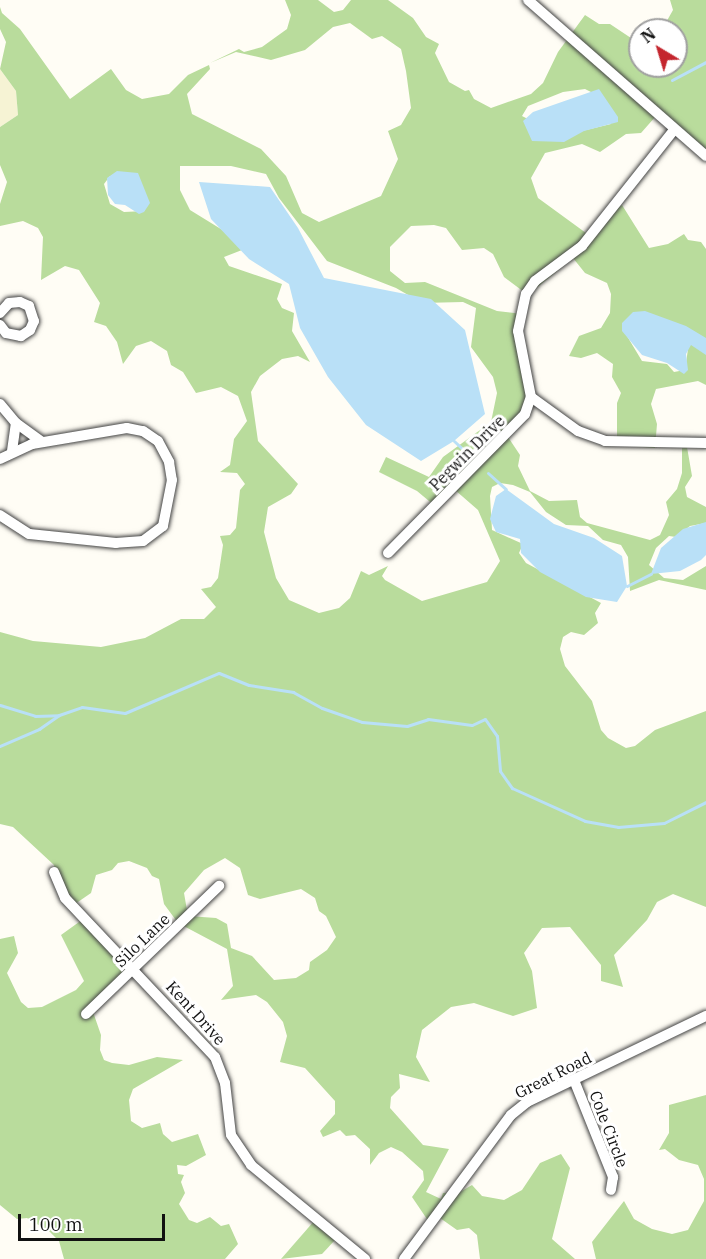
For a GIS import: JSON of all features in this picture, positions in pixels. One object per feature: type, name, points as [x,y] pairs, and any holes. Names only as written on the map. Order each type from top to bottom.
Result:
[{"type":"street","points":[[528,0],[706,156]]},
{"type":"street","points":[[674,130],[582,246],[535,281],[526,294],[519,343],[531,397],[578,431],[605,441],[706,443]]},
{"type":"street","points":[[0,313],[9,303],[20,302],[32,311],[34,321],[30,330],[21,336],[11,336],[0,325]]},
{"type":"street","name":"Pegwin Drive","points":[[388,553],[518,424],[531,397]]},
{"type":"street","points":[[0,404],[16,423],[42,442]]},
{"type":"street","points":[[12,451],[16,423]]},
{"type":"street","points":[[0,459],[12,451],[42,442],[121,427],[153,437],[171,468],[171,498],[163,526],[142,541],[116,543],[29,534],[0,515]]},
{"type":"street","name":"Kent Drive","points":[[54,872],[65,898],[135,969],[215,1057],[225,1083],[231,1135],[244,1157],[265,1180],[365,1259]]},
{"type":"street","name":"Silo Lane","points":[[86,1014],[219,886]]},
{"type":"street","name":"Great Road","points":[[404,1259],[511,1115],[527,1102],[706,1016]]},
{"type":"street","name":"Cole Circle","points":[[574,1080],[614,1177],[611,1190]]},
{"type":"shaded area","points":[[0,69],[16,91],[18,115],[0,127]]},
{"type":"green space","points":[[285,0],[318,0],[334,12],[343,10],[351,0],[388,0],[413,18],[426,37],[439,44],[435,53],[449,82],[465,91],[469,90],[474,99],[491,108],[531,94],[543,83],[558,52],[585,15],[599,24],[610,24],[628,36],[628,78],[688,78],[688,18],[668,18],[673,10],[670,0],[706,0],[706,156],[656,116],[641,133],[626,134],[600,152],[582,144],[545,153],[531,178],[538,198],[586,233],[622,205],[649,248],[668,244],[684,234],[688,240],[701,242],[706,249],[706,385],[698,381],[656,389],[651,404],[657,424],[655,448],[617,445],[617,403],[621,393],[612,377],[613,364],[597,353],[581,358],[569,356],[579,336],[601,328],[610,313],[611,294],[607,283],[585,273],[573,258],[528,295],[504,277],[493,254],[484,248],[462,250],[446,228],[434,225],[411,226],[390,247],[390,271],[405,283],[425,282],[497,311],[522,314],[520,343],[537,402],[508,437],[520,455],[518,466],[530,491],[549,501],[577,500],[580,517],[587,523],[650,540],[660,535],[669,515],[666,502],[677,489],[682,473],[682,448],[687,447],[692,476],[685,487],[687,497],[706,507],[706,523],[690,526],[676,537],[669,536],[656,548],[649,565],[664,578],[683,580],[706,566],[706,590],[659,580],[630,591],[628,557],[621,545],[603,540],[588,526],[566,525],[546,512],[530,492],[513,485],[500,483],[492,487],[490,496],[492,530],[523,544],[519,553],[526,563],[601,603],[595,613],[598,623],[584,635],[571,632],[563,637],[560,649],[565,666],[592,701],[601,730],[608,738],[626,748],[635,746],[655,730],[706,711],[706,907],[673,894],[657,902],[647,920],[614,955],[623,987],[601,981],[601,965],[570,927],[542,928],[524,953],[532,971],[537,1008],[513,1016],[474,1003],[451,1007],[422,1030],[416,1057],[430,1082],[399,1074],[400,1088],[391,1097],[390,1108],[423,1145],[449,1149],[426,1192],[441,1199],[443,1193],[460,1192],[472,1185],[482,1196],[504,1200],[522,1190],[540,1163],[561,1154],[570,1168],[552,1239],[575,1259],[480,1259],[477,1235],[469,1228],[457,1230],[440,1218],[431,1225],[412,1197],[424,1180],[423,1171],[402,1152],[391,1147],[379,1153],[370,1165],[370,1149],[355,1135],[346,1136],[340,1130],[323,1137],[320,1131],[335,1114],[335,1101],[305,1068],[280,1062],[287,1036],[283,1022],[267,1002],[256,995],[221,1000],[233,986],[227,949],[178,923],[164,904],[159,879],[152,876],[147,868],[129,861],[118,863],[112,870],[96,875],[91,893],[75,904],[58,883],[54,865],[13,827],[0,824],[0,632],[33,641],[101,647],[145,638],[181,619],[204,619],[216,607],[201,589],[211,587],[218,578],[223,545],[220,536],[230,535],[236,528],[240,490],[245,484],[237,473],[220,472],[230,465],[234,439],[247,421],[238,396],[221,387],[196,393],[183,372],[171,365],[167,351],[151,341],[136,346],[123,364],[117,342],[106,326],[94,322],[100,303],[79,270],[65,266],[41,280],[43,237],[38,228],[23,221],[0,226],[0,204],[7,182],[0,165],[0,127],[18,115],[16,91],[0,69],[6,42],[0,29],[0,7],[2,13],[20,29],[70,99],[111,69],[126,90],[142,99],[169,94],[188,75],[209,65],[210,69],[187,94],[192,114],[261,149],[286,176],[302,213],[319,222],[381,196],[398,159],[388,131],[401,125],[411,108],[406,71],[401,49],[382,36],[372,39],[350,23],[333,27],[305,50],[271,60],[236,52],[210,63],[239,49],[244,52],[262,47],[287,29],[291,15]],"holes":[[[585,89],[595,94],[611,116],[611,124],[561,136],[522,116],[528,106],[563,92]],[[180,166],[231,166],[266,174],[279,198],[327,261],[396,288],[422,303],[463,302],[476,308],[471,347],[493,377],[497,393],[491,422],[443,457],[429,477],[386,457],[379,472],[417,491],[435,506],[455,490],[478,510],[500,561],[487,582],[422,601],[385,580],[382,576],[388,566],[369,575],[361,571],[350,598],[339,608],[319,613],[289,600],[276,578],[264,532],[268,507],[291,494],[298,484],[258,441],[251,392],[260,376],[282,359],[298,356],[310,362],[292,331],[294,313],[282,308],[277,299],[282,284],[229,266],[224,257],[242,250],[229,234],[190,210],[180,190]],[[110,176],[145,211],[124,212],[110,204],[104,184]],[[624,331],[688,349],[685,370],[674,372],[667,364],[642,361]],[[225,858],[240,868],[248,895],[260,899],[301,889],[315,898],[319,911],[326,916],[336,937],[327,950],[310,962],[309,970],[296,978],[274,980],[252,956],[231,948],[227,924],[216,918],[188,916],[184,893],[204,870]]]},
{"type":"green space","points":[[86,917],[134,968],[92,1009],[101,1035],[100,1050],[104,1060],[129,1065],[157,1057],[183,1060],[133,1089],[129,1100],[131,1121],[142,1128],[160,1123],[163,1134],[172,1142],[198,1134],[206,1155],[186,1166],[177,1165],[178,1174],[184,1175],[181,1182],[185,1193],[179,1204],[189,1220],[197,1223],[210,1217],[221,1226],[229,1224],[238,1244],[225,1259],[64,1259],[59,1241],[50,1232],[27,1218],[17,1219],[0,1205],[0,939],[14,936],[18,953],[7,973],[21,1002],[28,1008],[42,1007],[76,990],[84,981],[61,935]]},
{"type":"green space","points":[[706,1095],[706,1259],[596,1259],[592,1242],[624,1201],[634,1219],[652,1229],[672,1234],[688,1230],[704,1201],[704,1179],[698,1165],[679,1160],[665,1149],[659,1150],[669,1133],[669,1105]]},
{"type":"green space","points":[[315,1220],[336,1239],[322,1254],[281,1259]]},
{"type":"water","points":[[599,89],[618,117],[618,122],[584,131],[564,142],[532,141],[523,121],[533,112]]},
{"type":"water","points":[[117,171],[138,173],[150,203],[144,212],[139,214],[125,205],[115,204],[108,195],[107,178]]},
{"type":"water","points":[[199,182],[270,187],[298,228],[324,278],[431,299],[465,330],[485,414],[454,441],[421,461],[366,425],[328,377],[300,328],[289,284],[249,259],[211,219]]},
{"type":"water","points":[[645,311],[686,326],[706,338],[706,355],[691,345],[686,354],[688,370],[684,374],[667,363],[642,355],[622,331],[622,323],[633,312]]},
{"type":"water","points":[[506,489],[554,524],[594,538],[622,556],[627,586],[617,602],[586,597],[540,572],[521,553],[520,539],[496,532],[490,519],[496,496]]},
{"type":"water","points":[[706,522],[706,555],[701,560],[680,571],[651,574],[661,548],[683,529]]},
{"type":"waterway","points":[[672,80],[706,62]]},
{"type":"waterway","points":[[454,441],[471,457]]},
{"type":"waterway","points":[[488,473],[506,489]]},
{"type":"waterway","points":[[627,586],[651,574]]},
{"type":"waterway","points":[[0,705],[35,716],[59,715],[82,707],[125,713],[219,673],[249,685],[293,692],[322,708],[362,722],[407,726],[428,719],[472,725],[485,719],[497,736],[500,771],[512,788],[585,821],[618,827],[664,823],[706,802]]},
{"type":"waterway","points":[[0,746],[39,729],[59,715]]}]
